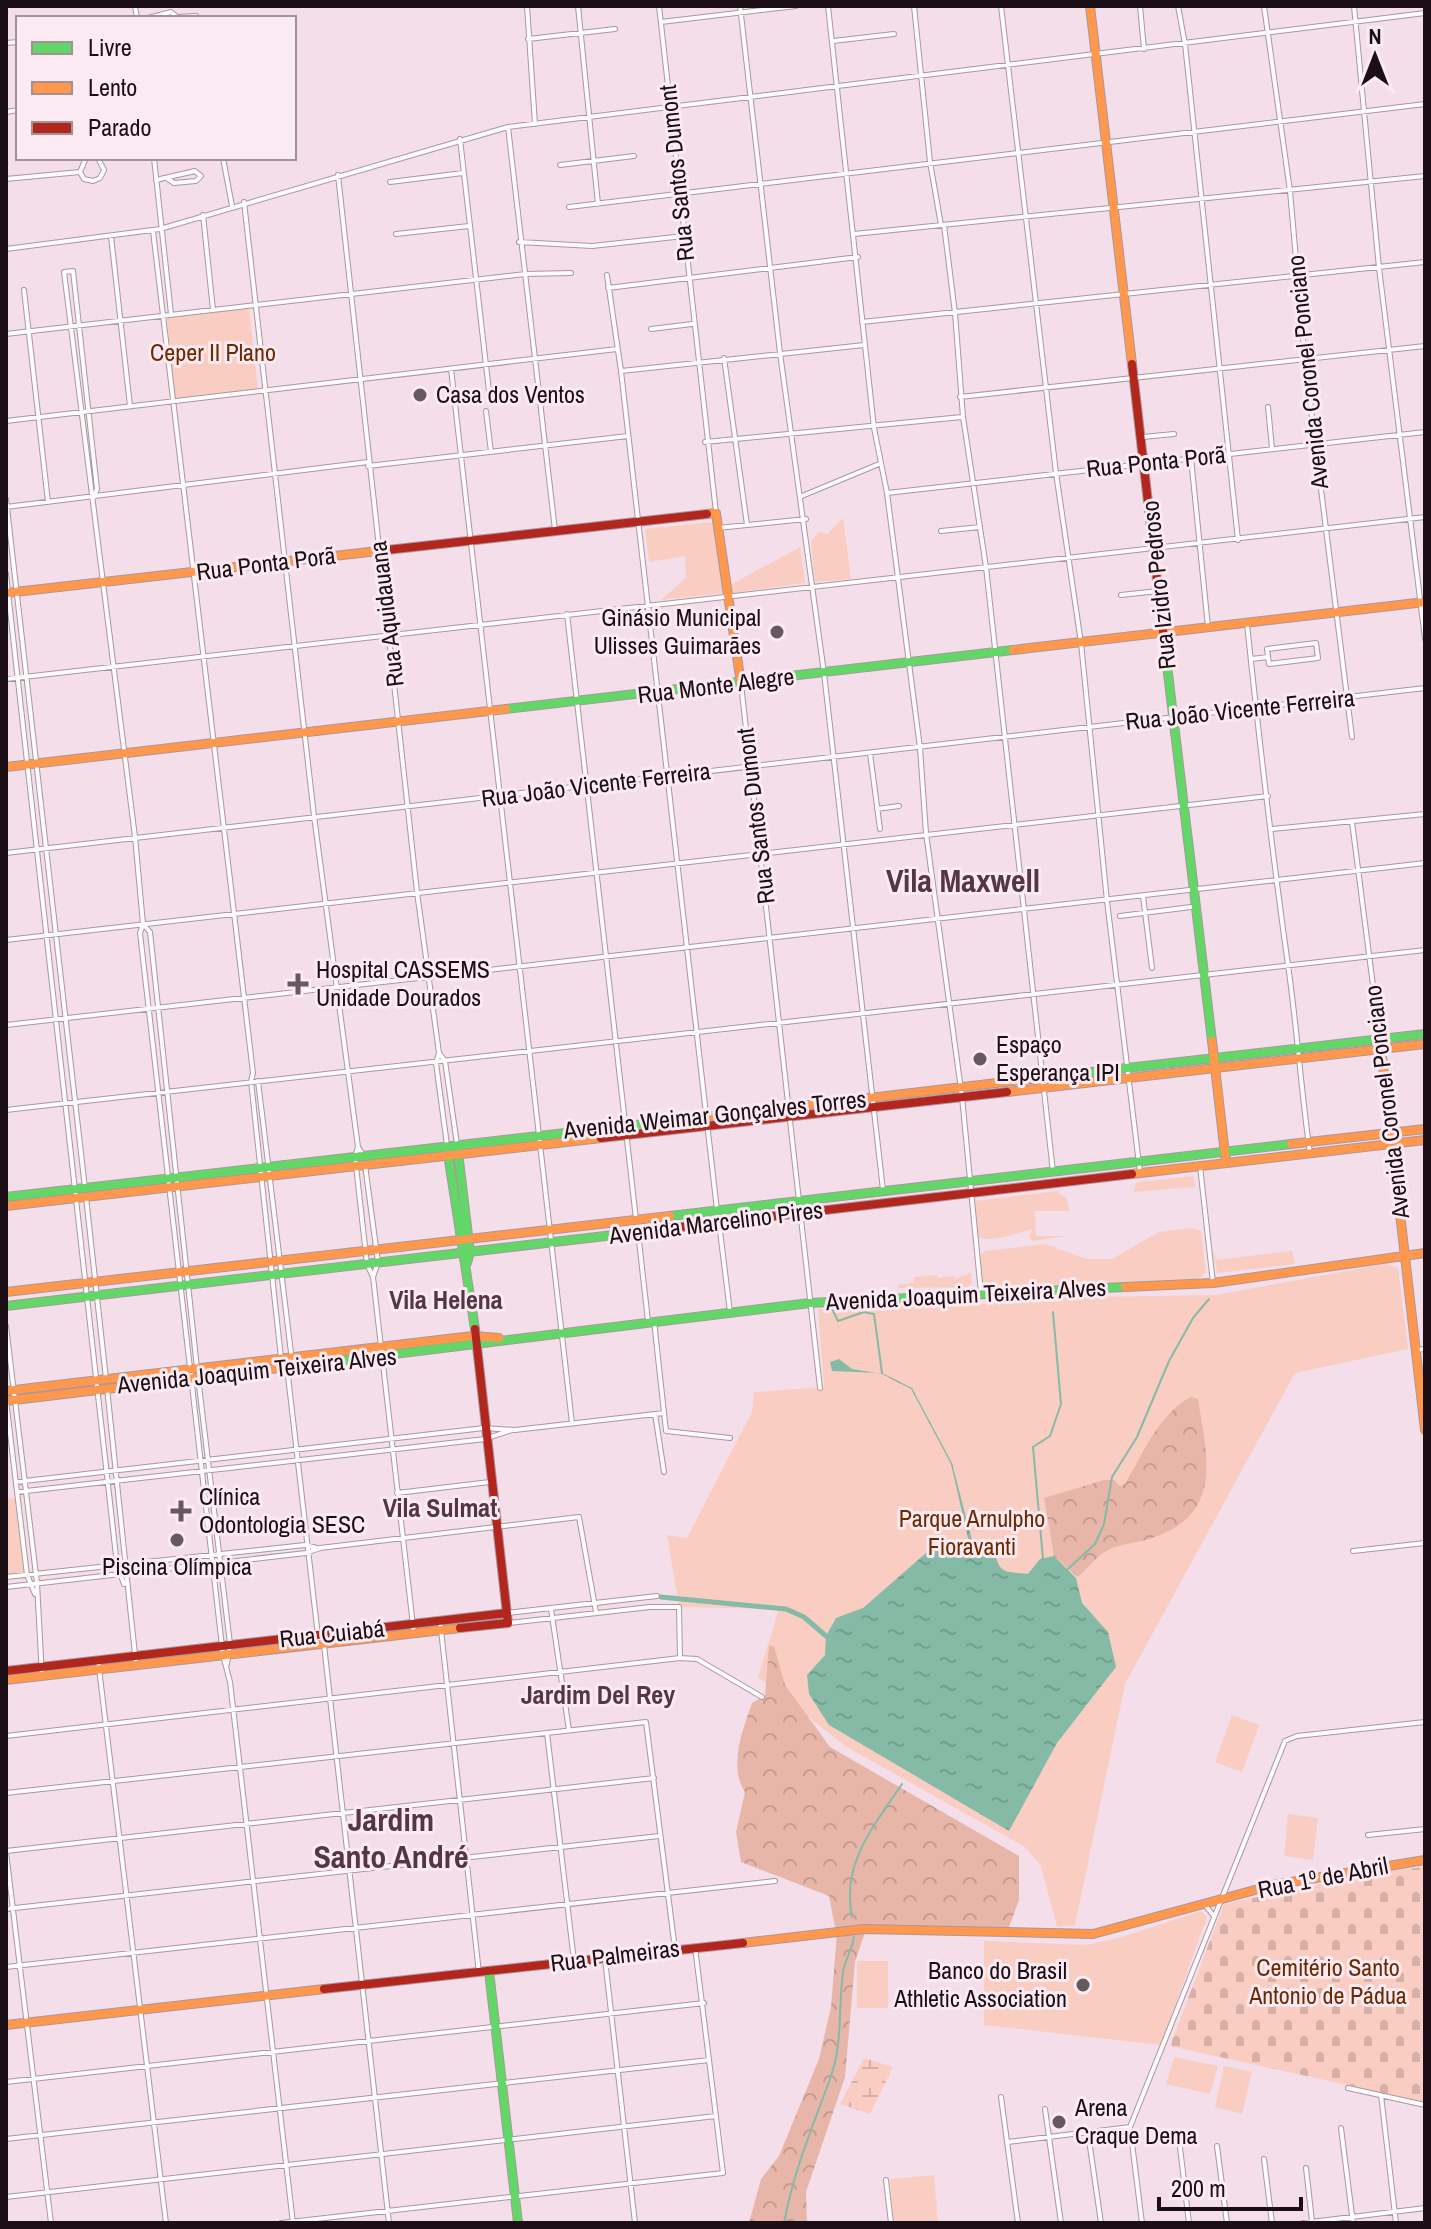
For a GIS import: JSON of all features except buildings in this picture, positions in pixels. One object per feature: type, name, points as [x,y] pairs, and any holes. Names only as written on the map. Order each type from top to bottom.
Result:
[{"type":"main road","name":"Rua Izidro Pedroso","points":[[1090,6],[1226,1163]]},
{"type":"main road","name":"Rua Ponta Porã","points":[[11,593],[716,513]]},
{"type":"main road","name":"Rua Santos Dumont","points":[[716,513],[741,684]]},
{"type":"main road","name":"Rua Monte Alegre","points":[[6,767],[305,735],[1423,603]]},
{"type":"main road","name":"Avenida Weimar Gonçalves Torres","points":[[626,1131],[707,1116],[1043,1084],[1215,1064],[1425,1034]]},
{"type":"main road","name":"Avenida Coronel Ponciano","points":[[1380,1040],[1404,1255],[1420,1349],[1425,1430]]},
{"type":"main road","name":"Avenida Weimar Gonçalves Torres","points":[[1298,1053],[1380,1051],[1425,1044]]},
{"type":"main road","name":"Avenida Weimar Gonçalves Torres","points":[[6,1197],[86,1193],[360,1158],[874,1109],[961,1093]]},
{"type":"main road","name":"Avenida Marcelino Pires","points":[[6,1292],[1425,1129]]},
{"type":"main road","name":"Avenida Marcelino Pires","points":[[6,1306],[1425,1140]]},
{"type":"main road","name":"Rua Aquidauana","points":[[458,1149],[458,1197]]},
{"type":"main road","name":"Rua Aquidauana","points":[[447,1150],[466,1252],[473,1341],[508,1623]]},
{"type":"main road","points":[[1053,1172],[1054,1184]]},
{"type":"main road","name":"Avenida Weimar Gonçalves Torres","points":[[6,1206],[75,1194]]},
{"type":"main road","points":[[717,1211],[719,1223]]},
{"type":"main road","points":[[637,1220],[638,1232]]},
{"type":"main road","name":"Avenida Joaquim Teixeira Alves","points":[[6,1400],[13,1393],[381,1348],[507,1338],[810,1303],[1213,1283],[1425,1253]]},
{"type":"main road","name":"Avenida Joaquim Teixeira Alves","points":[[292,1361],[382,1358],[473,1341]]},
{"type":"main road","name":"Rua Cuiabá","points":[[136,1660],[227,1658],[324,1645],[507,1613]]},
{"type":"main road","name":"Rua Cuiabá","points":[[440,1626],[508,1623]]},
{"type":"main road","name":"Rua Cuiabá","points":[[6,1671],[99,1665],[226,1645],[413,1630]]},
{"type":"main road","name":"Rua Cuiabá","points":[[6,1680],[42,1671]]},
{"type":"main road","name":"Rua 1º de Abril","points":[[1222,1898],[1374,1866],[1425,1860]]},
{"type":"main road","name":"Rua Palmeiras","points":[[6,2025],[864,1929],[1093,1934],[1222,1898]]},
{"type":"main road","points":[[489,1971],[518,2223]]},
{"type":"street","points":[[527,6],[535,124]]},
{"type":"street","points":[[578,6],[598,204]]},
{"type":"street","name":"Rua Santos Dumont","points":[[659,6],[705,442],[716,513]]},
{"type":"street","points":[[661,22],[740,9],[796,6]]},
{"type":"street","points":[[828,6],[858,257],[864,345],[879,464],[887,493],[906,664],[920,748],[926,833],[961,1093],[981,1293]]},
{"type":"street","points":[[914,6],[924,77],[930,162],[943,225],[955,313],[960,397],[986,567],[1036,993],[1053,1172]]},
{"type":"street","points":[[1001,6],[1056,473],[1081,643],[1101,816],[1107,901],[1140,1174]]},
{"type":"street","points":[[1140,6],[1144,49]]},
{"type":"street","points":[[1178,6],[1185,44],[1238,540]]},
{"type":"street","name":"Avenida Coronel Ponciano","points":[[1264,6],[1290,191],[1305,361],[1352,737]]},
{"type":"street","points":[[1354,6],[1379,268],[1423,603],[1425,639]]},
{"type":"street","points":[[740,9],[780,353],[806,519],[811,587],[824,673],[883,1190]]},
{"type":"street","points":[[156,16],[171,12],[175,16]]},
{"type":"street","points":[[6,249],[153,231],[508,127],[1425,13]]},
{"type":"street","points":[[528,39],[615,29]]},
{"type":"street","points":[[833,41],[894,34]]},
{"type":"street","points":[[569,207],[1425,104]]},
{"type":"street","points":[[508,127],[555,532]]},
{"type":"street","points":[[460,139],[489,391]]},
{"type":"street","points":[[560,165],[634,156]]},
{"type":"street","points":[[80,172],[85,160]]},
{"type":"street","points":[[80,172],[88,181],[100,178],[104,166],[100,160]]},
{"type":"street","points":[[154,160],[171,314]]},
{"type":"street","points":[[223,160],[232,206]]},
{"type":"street","points":[[156,180],[168,179],[174,183],[196,181],[201,176],[195,171],[173,174],[168,179]]},
{"type":"street","points":[[6,179],[80,172]]},
{"type":"street","points":[[390,182],[463,173]]},
{"type":"street","name":"Rua Aquidauana","points":[[338,175],[368,464],[410,806],[417,892],[431,978],[439,1053],[436,1063],[447,1150]]},
{"type":"street","points":[[854,234],[1425,176]]},
{"type":"street","points":[[244,202],[314,816],[360,1158],[371,1251],[367,1264],[373,1277],[413,1630]]},
{"type":"street","points":[[203,215],[213,310]]},
{"type":"street","points":[[396,234],[469,226]]},
{"type":"street","points":[[153,231],[253,1073],[251,1081],[275,1216],[282,1362],[288,1376],[305,1545],[318,1636],[324,1645],[389,2223]]},
{"type":"street","points":[[111,236],[130,406]]},
{"type":"street","points":[[519,242],[592,246],[684,236]]},
{"type":"street","points":[[608,288],[858,257]]},
{"type":"street","points":[[862,322],[1425,262]]},
{"type":"street","points":[[94,497],[97,489],[90,411],[73,271],[64,272],[135,837],[143,924],[140,933],[184,1285],[200,1470],[226,1645]]},
{"type":"street","points":[[6,334],[525,274],[571,273]]},
{"type":"street","points":[[607,275],[621,371],[717,1211]]},
{"type":"street","points":[[24,290],[48,502]]},
{"type":"street","points":[[651,329],[693,324]]},
{"type":"street","points":[[621,371],[864,345]]},
{"type":"street","points":[[960,397],[1425,346]]},
{"type":"street","points":[[6,421],[617,349]]},
{"type":"street","points":[[724,358],[738,439],[747,525]]},
{"type":"street","points":[[451,369],[572,1423]]},
{"type":"street","points":[[1268,407],[1272,448]]},
{"type":"street","points":[[486,411],[491,452]]},
{"type":"street","points":[[705,442],[792,436],[963,417]]},
{"type":"street","name":"Rua Ponta Porã","points":[[887,493],[1425,432]]},
{"type":"street","points":[[1143,437],[1174,434]]},
{"type":"street","points":[[6,507],[628,435]]},
{"type":"street","points":[[1191,458],[1208,629]]},
{"type":"street","points":[[802,496],[879,464]]},
{"type":"street","points":[[6,499],[17,678],[48,848],[73,1102],[86,1193],[90,1283],[86,1296],[116,1470],[128,1572],[125,1586]]},
{"type":"street","points":[[6,679],[1425,517]]},
{"type":"street","points":[[718,528],[806,519]]},
{"type":"street","points":[[941,531],[980,527]]},
{"type":"street","points":[[6,574],[27,676],[39,849],[63,1103],[90,1283],[96,1295],[107,1481],[117,1565],[125,1586],[136,1660]]},
{"type":"street","points":[[1121,595],[1160,590]]},
{"type":"street","points":[[567,614],[614,1042],[637,1220]]},
{"type":"street","points":[[1247,624],[1272,829],[1274,880],[1288,965],[1310,1153]]},
{"type":"street","points":[[1316,643],[1318,658],[1269,664],[1268,657],[1267,649],[1316,643]]},
{"type":"street","points":[[1251,659],[1268,657]]},
{"type":"street","name":"Rua Santos Dumont","points":[[741,684],[820,1388]]},
{"type":"street","name":"Rua João Vicente Ferreira","points":[[6,853],[1174,716],[1258,710],[1425,688]]},
{"type":"street","points":[[870,753],[880,829]]},
{"type":"street","points":[[6,940],[1268,796]]},
{"type":"street","points":[[877,809],[899,806]]},
{"type":"street","points":[[1272,829],[1425,814]]},
{"type":"street","name":"Avenida Coronel Ponciano","points":[[1352,822],[1380,1040]]},
{"type":"street","points":[[6,1025],[940,921],[1425,863]]},
{"type":"street","points":[[1143,896],[1152,968]]},
{"type":"street","points":[[1120,916],[1191,907]]},
{"type":"street","points":[[143,924],[150,932],[168,1091],[171,1181],[193,1373],[220,1553],[244,1825],[293,2222]]},
{"type":"street","points":[[6,1110],[1425,950]]},
{"type":"street","name":"Rua Aquidauana","points":[[439,1053],[445,1061],[458,1149]]},
{"type":"street","points":[[253,1073],[258,1080],[265,1217],[276,1261],[292,1361],[288,1376]]},
{"type":"street","points":[[360,1158],[371,1251],[378,1262],[373,1277]]},
{"type":"street","points":[[1200,1166],[1213,1283]]},
{"type":"street","points":[[265,1217],[275,1216]]},
{"type":"street","points":[[719,1223],[730,1312]]},
{"type":"street","points":[[638,1232],[666,1431],[730,1438]]},
{"type":"street","points":[[6,1326],[37,1583],[35,1594],[42,1671]]},
{"type":"street","points":[[6,1400],[28,1584],[35,1594]]},
{"type":"street","points":[[17,1492],[485,1439],[515,1430],[664,1413]]},
{"type":"street","points":[[655,1414],[664,1472]]},
{"type":"street","points":[[16,1482],[484,1428],[515,1430]]},
{"type":"street","points":[[140,1467],[142,1477]]},
{"type":"street","points":[[397,1493],[490,1482]]},
{"type":"street","points":[[6,1587],[306,1553],[320,1548],[579,1517],[596,1612]]},
{"type":"street","points":[[1353,1551],[1425,1543]]},
{"type":"street","points":[[6,1577],[305,1545],[320,1548]]},
{"type":"street","name":"Rua Cuiabá","points":[[507,1613],[657,1596]]},
{"type":"street","points":[[642,1598],[650,1607]]},
{"type":"street","name":"Rua Cuiabá","points":[[508,1623],[596,1612],[679,1607],[680,1658]]},
{"type":"street","points":[[551,1609],[569,1730]]},
{"type":"street","points":[[440,1626],[479,1973]]},
{"type":"street","points":[[6,1736],[680,1658],[697,1659],[762,1697]]},
{"type":"street","points":[[99,1665],[151,2123],[166,2223]]},
{"type":"street","points":[[6,1793],[646,1722],[675,1949]]},
{"type":"street","points":[[1142,2223],[1130,2127],[1285,1741],[1297,1736],[1425,1722]]},
{"type":"street","points":[[547,1733],[570,1901],[574,1961]]},
{"type":"street","points":[[51,2223],[6,1850],[344,1815],[654,1778]]},
{"type":"street","points":[[1368,1835],[1425,1829]]},
{"type":"street","points":[[6,1909],[660,1836]]},
{"type":"street","points":[[6,1967],[258,1936],[472,1915],[570,1901],[775,1881]]},
{"type":"street","points":[[1204,1904],[1214,1916]]},
{"type":"street","points":[[281,2223],[723,2173],[695,1947]]},
{"type":"street","points":[[604,1957],[635,2223]]},
{"type":"street","points":[[6,2082],[704,2003]]},
{"type":"street","points":[[6,2139],[709,2060]]},
{"type":"street","points":[[1348,2088],[1425,2105]]},
{"type":"street","points":[[1381,2095],[1396,2223]]},
{"type":"street","points":[[1001,2097],[1018,2223]]},
{"type":"street","points":[[1045,2109],[1061,2223]]},
{"type":"street","points":[[6,2197],[716,2116]]},
{"type":"street","points":[[1008,2142],[1130,2127]]},
{"type":"street","points":[[1341,2128],[1352,2220]]},
{"type":"street","points":[[1088,2133],[1101,2223]]},
{"type":"street","points":[[1179,2139],[1189,2223]]},
{"type":"street","points":[[1217,2146],[1227,2223]]},
{"type":"street","points":[[1264,2159],[1272,2223]]},
{"type":"street","points":[[1306,2168],[1312,2222]]},
{"type":"street","points":[[886,2180],[891,2223]]},
{"type":"street","points":[[1303,2223],[1352,2220],[1425,2208]]},
{"type":"green space","name":"Ceper II Plano","points":[[249,308],[258,390],[175,399],[167,317]]},
{"type":"green space","points":[[843,518],[851,579],[815,582],[811,541],[819,532],[827,534]]},
{"type":"green space","points":[[713,522],[723,593],[661,600],[686,578],[685,556],[649,562],[645,529]]},
{"type":"green space","points":[[800,547],[805,583],[732,593],[732,584]]},
{"type":"green space","points":[[1193,1176],[1195,1187],[1133,1192],[1137,1182]]},
{"type":"green space","points":[[1057,1191],[1067,1199],[1069,1211],[1035,1211],[1036,1236],[1067,1236],[1033,1241],[1029,1238],[1032,1229],[998,1238],[978,1237],[974,1201]]},
{"type":"green space","points":[[1192,1228],[1201,1231],[1206,1272],[1199,1279],[991,1289],[983,1282],[980,1256],[985,1251],[1045,1244],[1087,1259],[1112,1259],[1159,1232]]},
{"type":"green space","points":[[1213,1250],[1216,1260],[1292,1251],[1295,1264],[1217,1273]]},
{"type":"green space","name":"Parque Arnulpho Fioravanti","points":[[1385,1264],[1398,1268],[1408,1349],[1295,1373],[1125,1684],[1075,1925],[1057,1927],[1041,1866],[1025,1847],[845,1746],[758,1677],[779,1609],[679,1607],[667,1535],[687,1538],[752,1412],[754,1392],[824,1387],[818,1309],[983,1304],[1026,1298],[1216,1295]]},
{"type":"green space","points":[[971,1273],[972,1283],[968,1287],[898,1288],[898,1285],[914,1283],[914,1277],[937,1275],[937,1278],[955,1276],[955,1279]]},
{"type":"green space","points":[[1191,1397],[1198,1399],[1205,1442],[1205,1481],[1201,1499],[1191,1514],[1175,1528],[1106,1551],[1078,1577],[1054,1556],[1044,1498],[1104,1480],[1114,1480],[1120,1486],[1125,1484],[1161,1424]]},
{"type":"green space","points":[[15,1498],[24,1574],[6,1575],[6,1499]]},
{"type":"green space","points":[[769,1646],[774,1646],[785,1685],[830,1747],[1019,1856],[1019,1900],[1009,1927],[835,1927],[829,1896],[741,1862],[736,1832],[745,1792],[740,1782],[737,1759],[752,1703],[765,1696]]},
{"type":"green space","points":[[1232,1715],[1259,1725],[1242,1772],[1215,1762]]},
{"type":"green space","points":[[1288,1814],[1318,1818],[1313,1860],[1284,1856]]},
{"type":"green space","name":"Cemitério Santo Antonio de Pádua","points":[[1425,1867],[1425,2102],[1170,2046],[1224,1904],[1379,1872]]},
{"type":"green space","name":"Banco do Brasil Athletic Association","points":[[1201,1911],[1207,1917],[1161,2045],[984,2025],[984,1941],[1086,1945],[1119,1938]]},
{"type":"green space","points":[[865,1932],[855,1962],[845,2077],[806,2192],[807,2223],[749,2223],[761,2179],[779,2156],[819,2059],[831,2007],[837,1933]]},
{"type":"green space","points":[[857,1961],[888,1961],[888,2008],[857,2008]]},
{"type":"green space","points":[[1174,2057],[1218,2066],[1210,2094],[1166,2084]]},
{"type":"green space","points":[[864,2058],[893,2067],[870,2114],[840,2104]]},
{"type":"green space","points":[[1224,2066],[1252,2072],[1242,2114],[1215,2107]]},
{"type":"green space","points":[[934,2175],[938,2223],[894,2223],[890,2179]]},
{"type":"water","points":[[839,1359],[852,1369],[877,1373],[832,1371],[830,1362]]},
{"type":"water","points":[[881,1374],[912,1388],[952,1463],[974,1548],[988,1543],[992,1545],[1002,1569],[1028,1574],[1040,1559],[1054,1556],[1076,1578],[1082,1603],[1108,1632],[1116,1667],[1057,1743],[1009,1831],[829,1725],[809,1694],[807,1675],[825,1655],[826,1636],[836,1618],[863,1608],[934,1546],[970,1547],[951,1464],[911,1389]]},
{"type":"waterway","points":[[1068,1569],[1095,1544],[1104,1524],[1112,1477],[1137,1437],[1169,1361],[1193,1318],[1209,1299]]},
{"type":"waterway","points":[[832,1309],[838,1321],[864,1312],[874,1314],[882,1373]]},
{"type":"waterway","points":[[1043,1559],[1033,1447],[1050,1436],[1061,1404],[1053,1312]]},
{"type":"waterway","points":[[661,1597],[786,1609],[804,1617],[826,1636]]},
{"type":"waterway","points":[[852,1917],[851,1879],[862,1846],[902,1784]]},
{"type":"waterway","points":[[784,2223],[799,2165],[835,2063],[843,1972],[854,1937]]},
{"type":"traffic: fast","points":[[1164,640],[1212,1041]]},
{"type":"traffic: fast","points":[[506,709],[1013,650]]},
{"type":"traffic: fast","points":[[1074,1074],[1425,1034]]},
{"type":"traffic: fast","points":[[6,1197],[697,1118]]},
{"type":"traffic: fast","points":[[670,1216],[1291,1144]]},
{"type":"traffic: fast","points":[[458,1152],[470,1252],[467,1263]]},
{"type":"traffic: fast","points":[[448,1154],[475,1329]]},
{"type":"traffic: fast","points":[[6,1306],[665,1229]]},
{"type":"traffic: fast","points":[[321,1363],[810,1303],[1125,1287]]},
{"type":"traffic: fast","points":[[489,1971],[518,2223]]},
{"type":"traffic: slow","points":[[1090,6],[1132,364]]},
{"type":"traffic: slow","points":[[707,514],[716,513],[741,684]]},
{"type":"traffic: slow","points":[[6,593],[387,550]]},
{"type":"traffic: slow","points":[[1013,650],[1425,602]]},
{"type":"traffic: slow","points":[[6,767],[506,709]]},
{"type":"traffic: slow","points":[[1380,1040],[1391,1134]]},
{"type":"traffic: slow","points":[[1212,1041],[1226,1163]]},
{"type":"traffic: slow","points":[[1007,1092],[1425,1044]]},
{"type":"traffic: slow","points":[[697,1118],[1074,1074]]},
{"type":"traffic: slow","points":[[1291,1144],[1425,1129]]},
{"type":"traffic: slow","points":[[6,1206],[601,1138]]},
{"type":"traffic: slow","points":[[1132,1174],[1425,1140]]},
{"type":"traffic: slow","points":[[1392,1144],[1425,1430]]},
{"type":"traffic: slow","points":[[6,1292],[670,1216]]},
{"type":"traffic: slow","points":[[1125,1287],[1213,1283],[1425,1253]]},
{"type":"traffic: slow","points":[[6,1391],[473,1336],[499,1338]]},
{"type":"traffic: slow","points":[[6,1401],[321,1363]]},
{"type":"traffic: slow","points":[[6,1680],[460,1628]]},
{"type":"traffic: slow","points":[[743,1943],[864,1929],[1093,1934],[1273,1885],[1425,1860]]},
{"type":"traffic: slow","points":[[6,2025],[324,1989]]},
{"type":"traffic: jam","points":[[1132,364],[1164,640]]},
{"type":"traffic: jam","points":[[387,550],[707,514]]},
{"type":"traffic: jam","points":[[601,1138],[1007,1092]]},
{"type":"traffic: jam","points":[[665,1229],[1132,1174]]},
{"type":"traffic: jam","points":[[460,1628],[508,1623],[475,1329]]},
{"type":"traffic: jam","points":[[6,1671],[507,1613]]},
{"type":"traffic: jam","points":[[324,1989],[743,1943]]},
{"type":"place","name":"Casa dos Ventos","points":[[420,395]]},
{"type":"place","name":"Ginásio Municipal Ulisses Guimarães","points":[[777,632]]},
{"type":"place","name":"Hospital CASSEMS Unidade Dourados","points":[[298,984]]},
{"type":"place","name":"Espaço Esperança IPI","points":[[980,1059]]},
{"type":"place","name":"Clínica Odontologia SESC","points":[[181,1511]]},
{"type":"place","name":"Piscina Olímpica","points":[[177,1540]]},
{"type":"place","name":"Banco do Brasil Athletic Association","points":[[1083,1985]]},
{"type":"place","name":"Arena Craque Dema","points":[[1059,2122]]},
{"type":"district","name":"Vila Maxwell","points":[[963,881]]},
{"type":"district","name":"Vila Helena","points":[[446,1300]]},
{"type":"district","name":"Vila Sulmat","points":[[440,1508]]},
{"type":"district","name":"Jardim Del Rey","points":[[598,1695]]},
{"type":"district","name":"Jardim Santo André","points":[[391,1838]]}]
